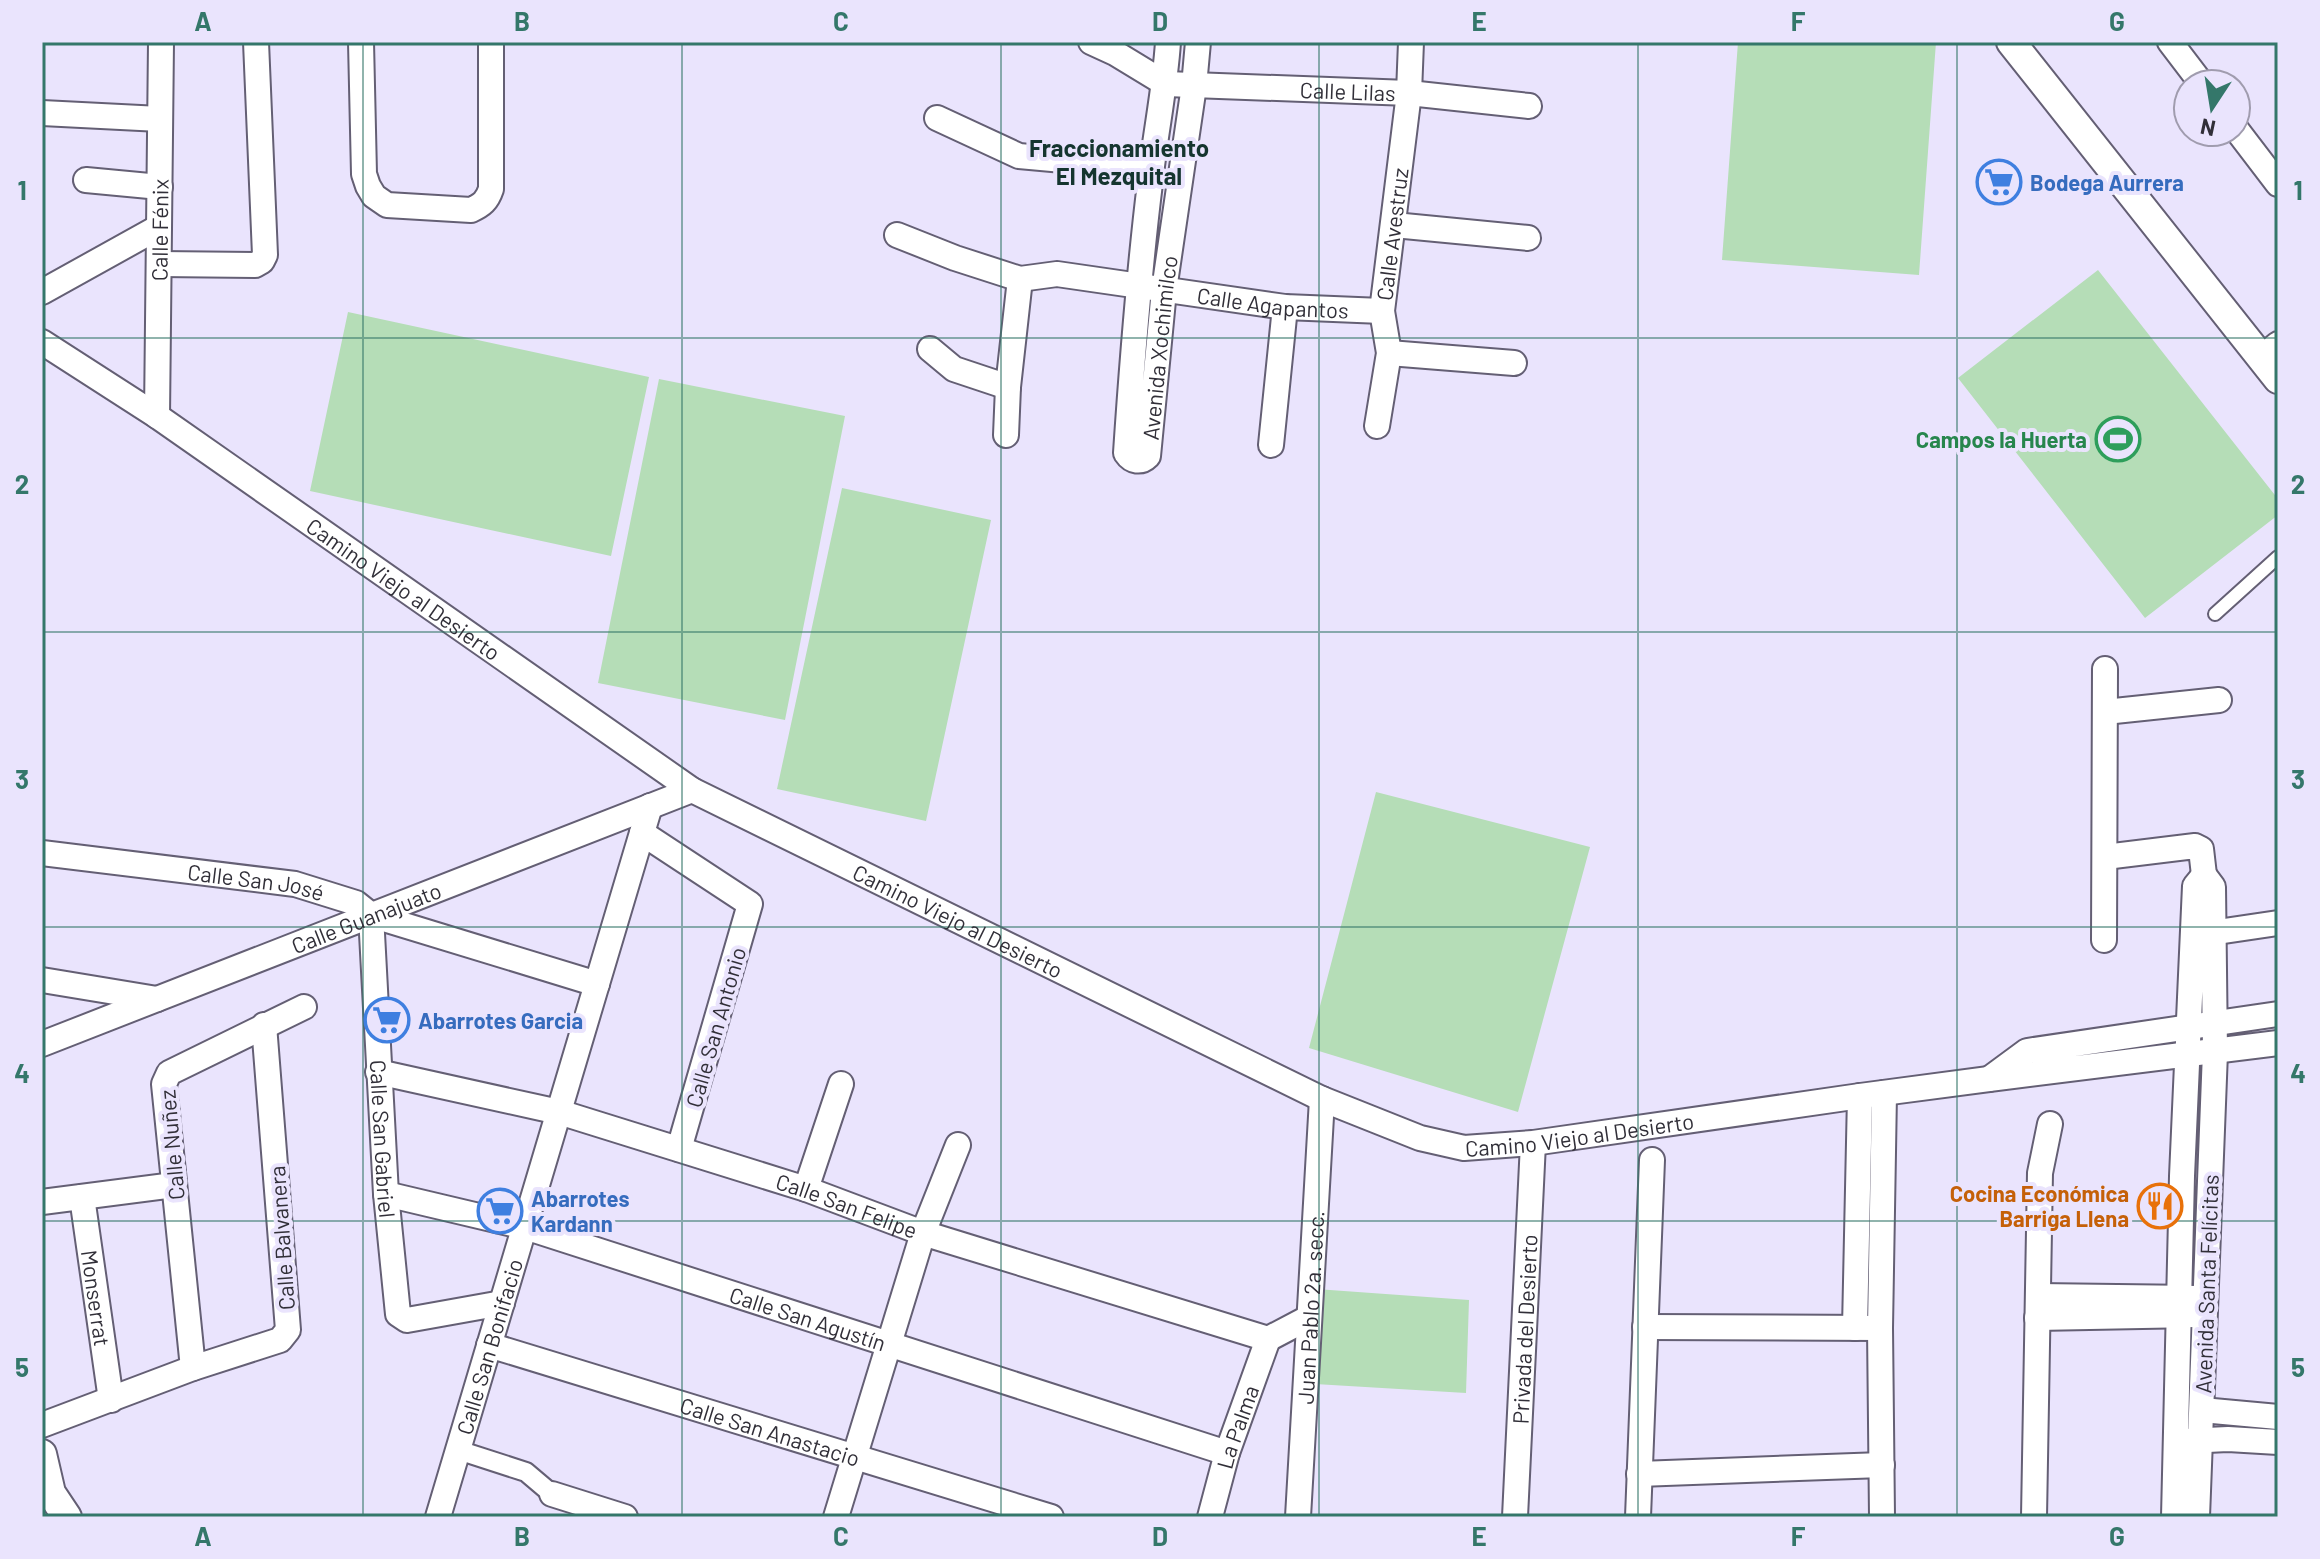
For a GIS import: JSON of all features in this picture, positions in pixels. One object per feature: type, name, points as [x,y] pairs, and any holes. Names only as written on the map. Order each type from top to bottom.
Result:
[{"type":"street","name":"Calle Fénix","points":[[157,416],[161,42]]},
{"type":"street","points":[[159,264],[255,265],[265,255],[256,42]]},
{"type":"street","points":[[361,42],[364,174],[374,196],[387,205],[471,210],[488,199],[491,189],[491,42]]},
{"type":"street","points":[[1091,42],[1166,84]]},
{"type":"street","name":"Avenida Xochimilco","points":[[1168,42],[1166,84],[1151,168],[1138,287],[1126,453],[1139,461],[1148,456],[1164,290],[1198,42]]},
{"type":"street","name":"Calle Avestruz","points":[[1377,426],[1389,353],[1382,311],[1409,93],[1411,42]]},
{"type":"street","points":[[2011,42],[2273,360]]},
{"type":"street","points":[[2170,42],[2190,68]]},
{"type":"street","name":"Calle Lilas","points":[[1166,84],[1409,93],[1529,106]]},
{"type":"street","points":[[42,113],[160,119]]},
{"type":"street","points":[[937,118],[1019,156],[1151,168]]},
{"type":"street","points":[[2251,148],[2278,184]]},
{"type":"street","points":[[86,180],[160,187]]},
{"type":"street","points":[[1394,225],[1528,238]]},
{"type":"street","points":[[42,292],[159,227]]},
{"type":"street","points":[[897,235],[1020,279],[1006,435]]},
{"type":"street","name":"Calle Agapantos","points":[[1020,279],[1057,274],[1285,307],[1382,311]]},
{"type":"street","points":[[1271,445],[1285,307]]},
{"type":"street","name":"Camino Viejo al Desierto","points":[[42,342],[157,416],[692,790],[1322,1099],[1420,1138],[1464,1148],[1533,1143],[1860,1096],[2278,1043]]},
{"type":"street","points":[[930,349],[954,369],[1008,387]]},
{"type":"street","points":[[1389,353],[1514,363]]},
{"type":"street","points":[[2104,940],[2105,669]]},
{"type":"street","points":[[2105,712],[2219,700]]},
{"type":"street","name":"Calle Guanajuato","points":[[42,1044],[692,790]]},
{"type":"street","name":"Calle San Bonifacio","points":[[438,1517],[650,806]]},
{"type":"street","name":"Calle San Antonio","points":[[642,833],[750,904],[679,1149]]},
{"type":"street","points":[[2105,857],[2195,846],[2201,849],[2204,875],[2213,887],[2203,934],[2278,923]]},
{"type":"street","name":"Calle San José","points":[[42,853],[295,884],[356,903],[371,915],[597,984]]},
{"type":"street","name":"Calle San Gabriel","points":[[371,915],[386,1194],[398,1314],[407,1320],[502,1303]]},
{"type":"street","name":"Avenida Santa Felícitas","points":[[2174,1517],[2188,1440],[2202,1410],[2215,1052],[2215,1024],[2203,934]]},
{"type":"street","name":"Avenida Santa Felícitas","points":[[2197,1517],[2188,1440],[2179,1306],[2190,1028],[2203,934]]},
{"type":"street","points":[[42,980],[157,999]]},
{"type":"street","name":"Calle Nuñez","points":[[193,1368],[164,1084],[169,1073],[304,1007]]},
{"type":"street","name":"Camino Viejo al Desierto","points":[[1989,1079],[2027,1051],[2278,1014]]},
{"type":"street","name":"Calle Balvanera","points":[[42,1425],[193,1368],[280,1340],[288,1330],[264,1025]]},
{"type":"street","name":"Calle San Felipe","points":[[378,1072],[559,1112],[806,1189],[923,1233],[1268,1339]]},
{"type":"street","points":[[806,1189],[841,1084]]},
{"type":"street","points":[[1882,1517],[1880,1328],[1884,1093]]},
{"type":"street","points":[[1855,1328],[1860,1096]]},
{"type":"street","name":"Juan Pablo 2a. secc.","points":[[1298,1517],[1322,1099]]},
{"type":"street","points":[[2034,1517],[2040,1173],[2050,1124]]},
{"type":"street","name":"Privada del Desierto","points":[[1515,1517],[1533,1143]]},
{"type":"street","points":[[836,1517],[923,1233],[958,1145]]},
{"type":"street","points":[[1638,1517],[1652,1160]]},
{"type":"street","points":[[42,1202],[174,1185]]},
{"type":"street","name":"Calle San Agustín","points":[[386,1194],[525,1227],[1227,1453]]},
{"type":"street","name":"Monserrat","points":[[82,1197],[111,1400]]},
{"type":"street","points":[[2038,1307],[2206,1306]]},
{"type":"street","points":[[1268,1339],[1308,1318]]},
{"type":"street","points":[[1645,1327],[1880,1328]]},
{"type":"street","name":"La Palma","points":[[1210,1517],[1227,1453],[1268,1339]]},
{"type":"street","name":"Calle San Anastacio","points":[[489,1345],[1051,1517]]},
{"type":"street","points":[[2202,1410],[2278,1417]]},
{"type":"street","points":[[2188,1440],[2278,1442]]},
{"type":"street","points":[[458,1450],[526,1472],[552,1494],[625,1517]]},
{"type":"street","points":[[42,1454],[51,1493],[67,1517]]},
{"type":"street","points":[[1639,1474],[1882,1465]]},
{"type":"lane","points":[[2215,614],[2278,557]]},
{"type":"green space","points":[[1738,42],[1936,42],[1919,275],[1722,260]]},
{"type":"green space","name":"Campos la Huerta","points":[[2098,270],[2278,499],[2278,515],[2145,618],[1958,378]]},
{"type":"green space","points":[[348,312],[649,377],[611,556],[310,491]]},
{"type":"green space","points":[[659,379],[845,416],[785,720],[598,683]]},
{"type":"green space","points":[[842,488],[991,520],[926,821],[777,789]]},
{"type":"green space","points":[[1376,792],[1590,847],[1518,1112],[1309,1048]]},
{"type":"green space","points":[[1316,1289],[1469,1300],[1466,1393],[1315,1384]]},
{"type":"place","name":"Bodega Aurrera","points":[[1999,182]]},
{"type":"place","name":"Campos la Huerta","points":[[2118,439]]},
{"type":"place","name":"Abarrotes Garcia","points":[[387,1020]]},
{"type":"place","name":"Cocina Económica Barriga Llena","points":[[2160,1206]]},
{"type":"place","name":"Abarrotes Kardann","points":[[500,1211]]},
{"type":"district","name":"Fraccionamiento El Mezquital","points":[[1119,161]]}]
